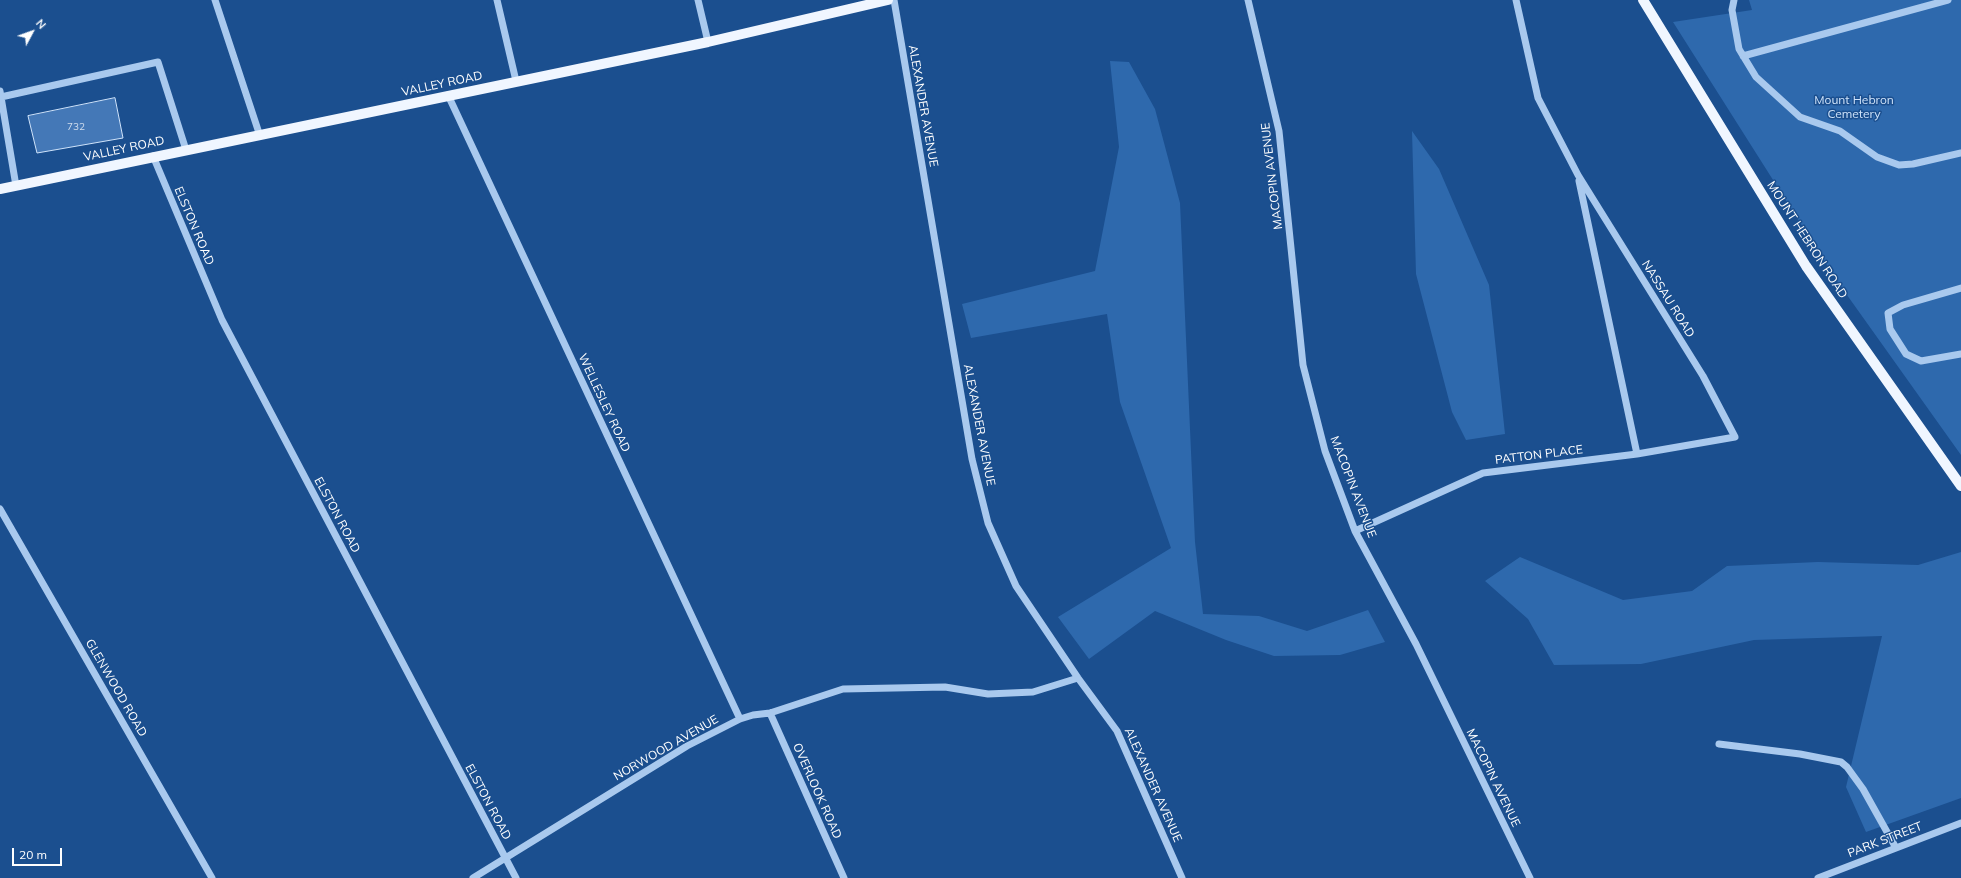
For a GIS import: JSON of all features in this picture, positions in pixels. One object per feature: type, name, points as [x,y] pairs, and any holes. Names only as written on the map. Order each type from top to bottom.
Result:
[{"type":"main road","name":"VALLEY ROAD","points":[[0,189],[153,156],[260,136],[448,95],[708,42],[888,0]]},
{"type":"main road","name":"MOUNT HEBRON ROAD","points":[[1643,0],[1806,266],[1961,486]]},
{"type":"street","points":[[215,0],[260,136]]},
{"type":"street","points":[[498,0],[516,81]]},
{"type":"street","points":[[698,0],[708,42]]},
{"type":"street","name":"ALEXANDER AVENUE","points":[[894,0],[972,459],[988,523],[1016,586],[1078,678],[1117,731],[1182,878]]},
{"type":"street","name":"MACOPIN AVENUE","points":[[1248,0],[1279,131],[1304,365],[1325,451],[1355,531],[1416,644],[1530,878]]},
{"type":"street","name":"NASSAU ROAD","points":[[1516,0],[1538,98],[1578,175],[1703,376],[1735,437]]},
{"type":"street","points":[[1734,0],[1732,10],[1739,49],[1756,77],[1800,117],[1840,131],[1877,157],[1898,165],[1913,164],[1961,152]]},
{"type":"street","points":[[1743,56],[1948,0]]},
{"type":"street","points":[[16,186],[0,94],[158,62],[186,150]]},
{"type":"street","name":"WELLESLEY ROAD","points":[[448,95],[740,719]]},
{"type":"street","name":"ELSTON ROAD","points":[[153,156],[222,320],[516,878]]},
{"type":"street","name":"NASSAU ROAD","points":[[1578,175],[1637,454]]},
{"type":"street","points":[[1961,288],[1903,305],[1888,313],[1890,329],[1906,354],[1921,361],[1961,354]]},
{"type":"street","name":"PATTON PLACE","points":[[1355,531],[1483,473],[1637,454],[1735,437]]},
{"type":"street","name":"GLENWOOD ROAD","points":[[0,509],[212,878]]},
{"type":"street","name":"NORWOOD AVENUE","points":[[473,878],[687,746],[740,719],[753,715],[770,713],[843,689],[945,687],[988,694],[1018,693],[1033,692],[1078,678]]},
{"type":"street","name":"OVERLOOK ROAD","points":[[770,713],[844,878]]},
{"type":"street","points":[[1719,744],[1800,754],[1841,762],[1847,767],[1863,789],[1896,848]]},
{"type":"street","name":"PARK STREET","points":[[1818,878],[1961,823]]},
{"type":"green space","name":"Mount Hebron Cemetery","points":[[1749,0],[1961,0],[1961,455],[1837,281],[1673,22],[1752,10]]},
{"type":"green space","points":[[1110,61],[1129,62],[1155,109],[1180,203],[1195,542],[1203,614],[1259,616],[1307,631],[1368,610],[1385,642],[1340,655],[1274,656],[1226,640],[1155,611],[1089,659],[1058,617],[1171,548],[1120,402],[1107,314],[971,338],[962,304],[1095,271],[1119,147]]},
{"type":"green space","points":[[1412,131],[1439,169],[1489,285],[1505,434],[1466,440],[1452,412],[1416,274]]},
{"type":"green space","points":[[1961,552],[1961,798],[1866,832],[1846,787],[1882,636],[1754,640],[1641,664],[1554,665],[1528,619],[1485,581],[1520,557],[1623,600],[1692,591],[1727,566],[1818,562],[1918,565]]},
{"type":"building","points":[[115,98],[123,138],[37,153],[28,116]]}]
